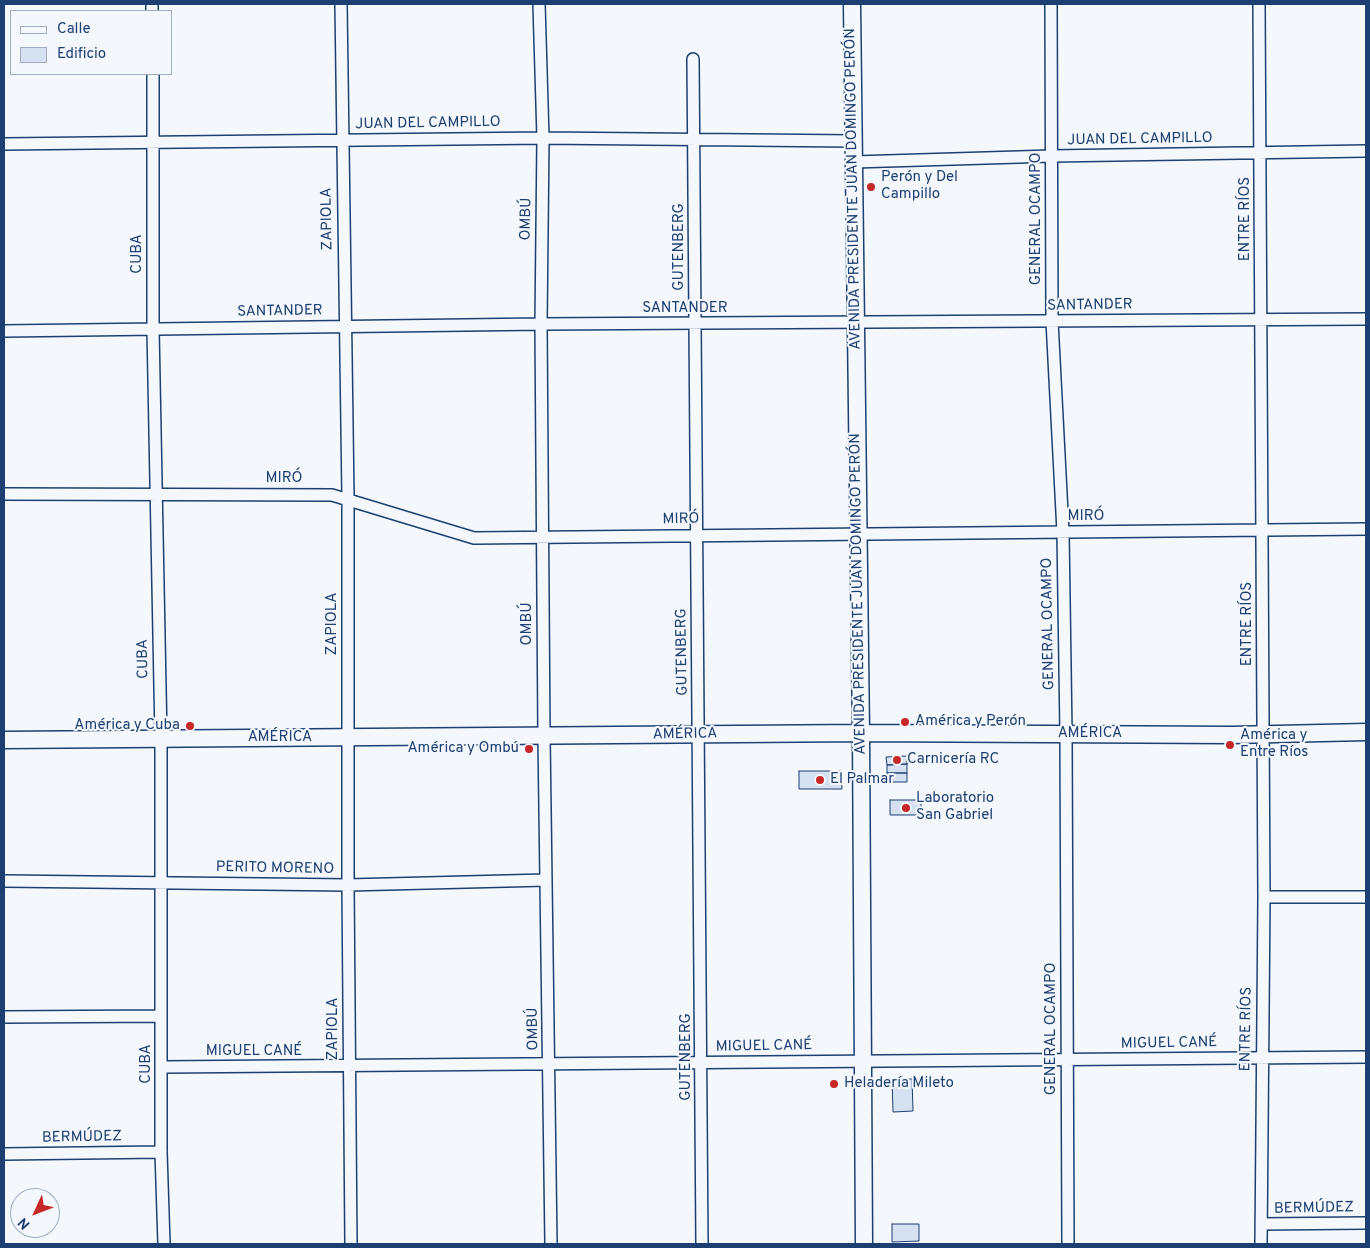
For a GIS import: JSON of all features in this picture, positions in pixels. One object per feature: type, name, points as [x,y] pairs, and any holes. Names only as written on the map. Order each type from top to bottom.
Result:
[{"type":"street","name":"ZAPIOLA","points":[[341,4],[348,498],[348,885],[351,1244]]},
{"type":"street","name":"OMBÚ","points":[[540,4],[543,138],[541,324],[542,538],[551,1244]]},
{"type":"street","name":"AVENIDA PRESIDENTE JUAN DOMINGO PERÓN","points":[[852,4],[861,733],[864,1244]]},
{"type":"street","name":"GENERAL OCAMPO","points":[[1051,4],[1052,321],[1063,532],[1066,734],[1068,1244]]},
{"type":"street","name":"ENTRE RÍOS","points":[[1259,4],[1264,897],[1261,1244]]},
{"type":"street","name":"GUTENBERG","points":[[693,59],[702,1244]]},
{"type":"street","name":"CUBA","points":[[153,75],[155,493],[162,738],[161,1016],[164,1244]]},
{"type":"street","name":"JUAN DEL CAMPILLO","points":[[4,144],[543,138],[695,141],[853,141]]},
{"type":"street","name":"JUAN DEL CAMPILLO","points":[[854,162],[1052,156],[1366,152]]},
{"type":"street","name":"SANTANDER","points":[[4,331],[541,324],[856,323],[1261,318],[1366,319]]},
{"type":"street","name":"MIRÓ","points":[[4,494],[332,494],[464,537],[542,538],[1366,529]]},
{"type":"street","name":"AMÉRICA","points":[[4,740],[861,733],[1263,734],[1366,732]]},
{"type":"street","name":"PERITO MORENO","points":[[4,881],[348,885],[546,880]]},
{"type":"street","points":[[1264,897],[1366,897]]},
{"type":"street","points":[[4,1017],[161,1016]]},
{"type":"street","name":"MIGUEL CANÉ","points":[[163,1067],[349,1067],[1366,1057]]},
{"type":"street","name":"BERMÚDEZ","points":[[4,1154],[162,1152]]},
{"type":"street","name":"BERMÚDEZ","points":[[1262,1224],[1366,1223]]},
{"type":"building","name":"Carnicería RC","points":[[907,756],[907,764],[887,765],[886,757]]},
{"type":"building","points":[[907,764],[907,773],[887,773],[887,765]]},
{"type":"building","name":"El Palmar","points":[[799,771],[841,771],[842,789],[799,789]]},
{"type":"building","points":[[887,773],[907,773],[907,782],[887,782]]},
{"type":"building","name":"Laboratorio San Gabriel","points":[[890,800],[921,800],[921,815],[890,815]]},
{"type":"building","points":[[892,1079],[912,1079],[913,1111],[893,1112]]},
{"type":"building","points":[[892,1224],[919,1224],[919,1241],[892,1242]]},
{"type":"place","name":"Perón y Del Campillo","points":[[871,187]]},
{"type":"place","name":"América y Perón","points":[[905,722]]},
{"type":"place","name":"América y Cuba","points":[[190,726]]},
{"type":"place","name":"América y Entre Ríos","points":[[1230,745]]},
{"type":"place","name":"América y Ombú","points":[[529,749]]},
{"type":"place","name":"Carnicería RC","points":[[897,760]]},
{"type":"place","name":"El Palmar","points":[[820,780]]},
{"type":"place","name":"Laboratorio San Gabriel","points":[[906,808]]},
{"type":"place","name":"Heladería Mileto","points":[[834,1084]]}]
